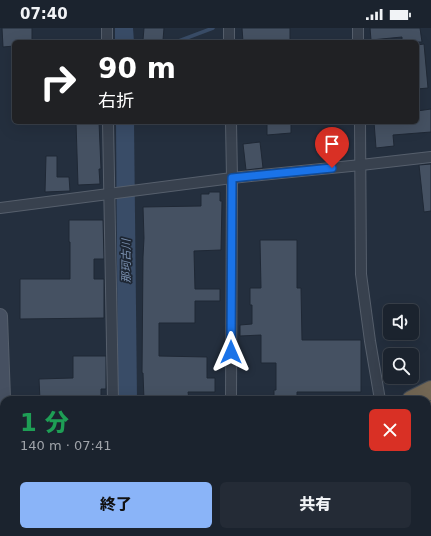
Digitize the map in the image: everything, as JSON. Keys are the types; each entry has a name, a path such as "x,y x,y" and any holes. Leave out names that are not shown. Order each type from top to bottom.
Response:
{"highway":[{"path":"408,396 431,384"},
{"path":"419,396 431,390"}],"main road":[{"path":"0,316 3,396"}],"street":[{"path":"107,28 107,40"},
{"path":"229,28 229,40"},
{"path":"358,28 358,40"},
{"path":"108,124 112,396"},
{"path":"231,124 231,396"},
{"path":"360,124 361,274 379,396"},
{"path":"0,208 232,178 431,157"}],"water":[{"path":"115,28 133,28 134,40 115,40"},
{"name":"那珂古川","path":"116,124 134,124 137,396 118,396"}],"building":[{"path":"2,28 32,28 32,40 12,40 12,46 3,47"},
{"path":"144,28 164,28 163,40 143,40"},
{"path":"242,28 290,28 290,40 243,40"},
{"path":"370,28 420,28 422,42 419,42 419,40 402,40 402,37 371,40"},
{"path":"424,44 428,88 419,89 419,45"},
{"path":"431,109 431,132 393,135 394,146 376,148 374,124 419,124 419,111"},
{"path":"76,124 99,124 101,169 99,169 100,184 78,185"},
{"path":"267,124 291,124 291,133 267,135"},
{"path":"260,142 263,168 246,170 243,144"},
{"path":"46,156 57,156 57,177 69,177 70,191 45,192"},
{"path":"431,164 431,211 424,212 419,165"},
{"path":"209,192 220,192 220,201 222,201 221,250 194,251 195,289 220,289 220,301 195,301 195,323 159,323 159,356 207,357 207,378 215,378 215,392 188,392 188,396 144,396 142,373 143,207 201,206 201,194 209,194"},
{"path":"69,220 103,220 104,259 94,259 94,279 104,279 104,318 20,319 20,279 70,279"},
{"path":"260,240 297,240 297,288 301,288 302,340 361,340 361,392 297,392 297,396 274,396 274,390 276,390 276,363 261,363 261,335 240,336 240,325 252,324 250,288 261,288"},
{"path":"73,356 106,356 106,389 101,389 101,396 40,396 39,379 73,378"}],"waterway":[{"path":"181,40 213,28"}],"route":[{"path":"231,352 232,178 332,168"}]}
